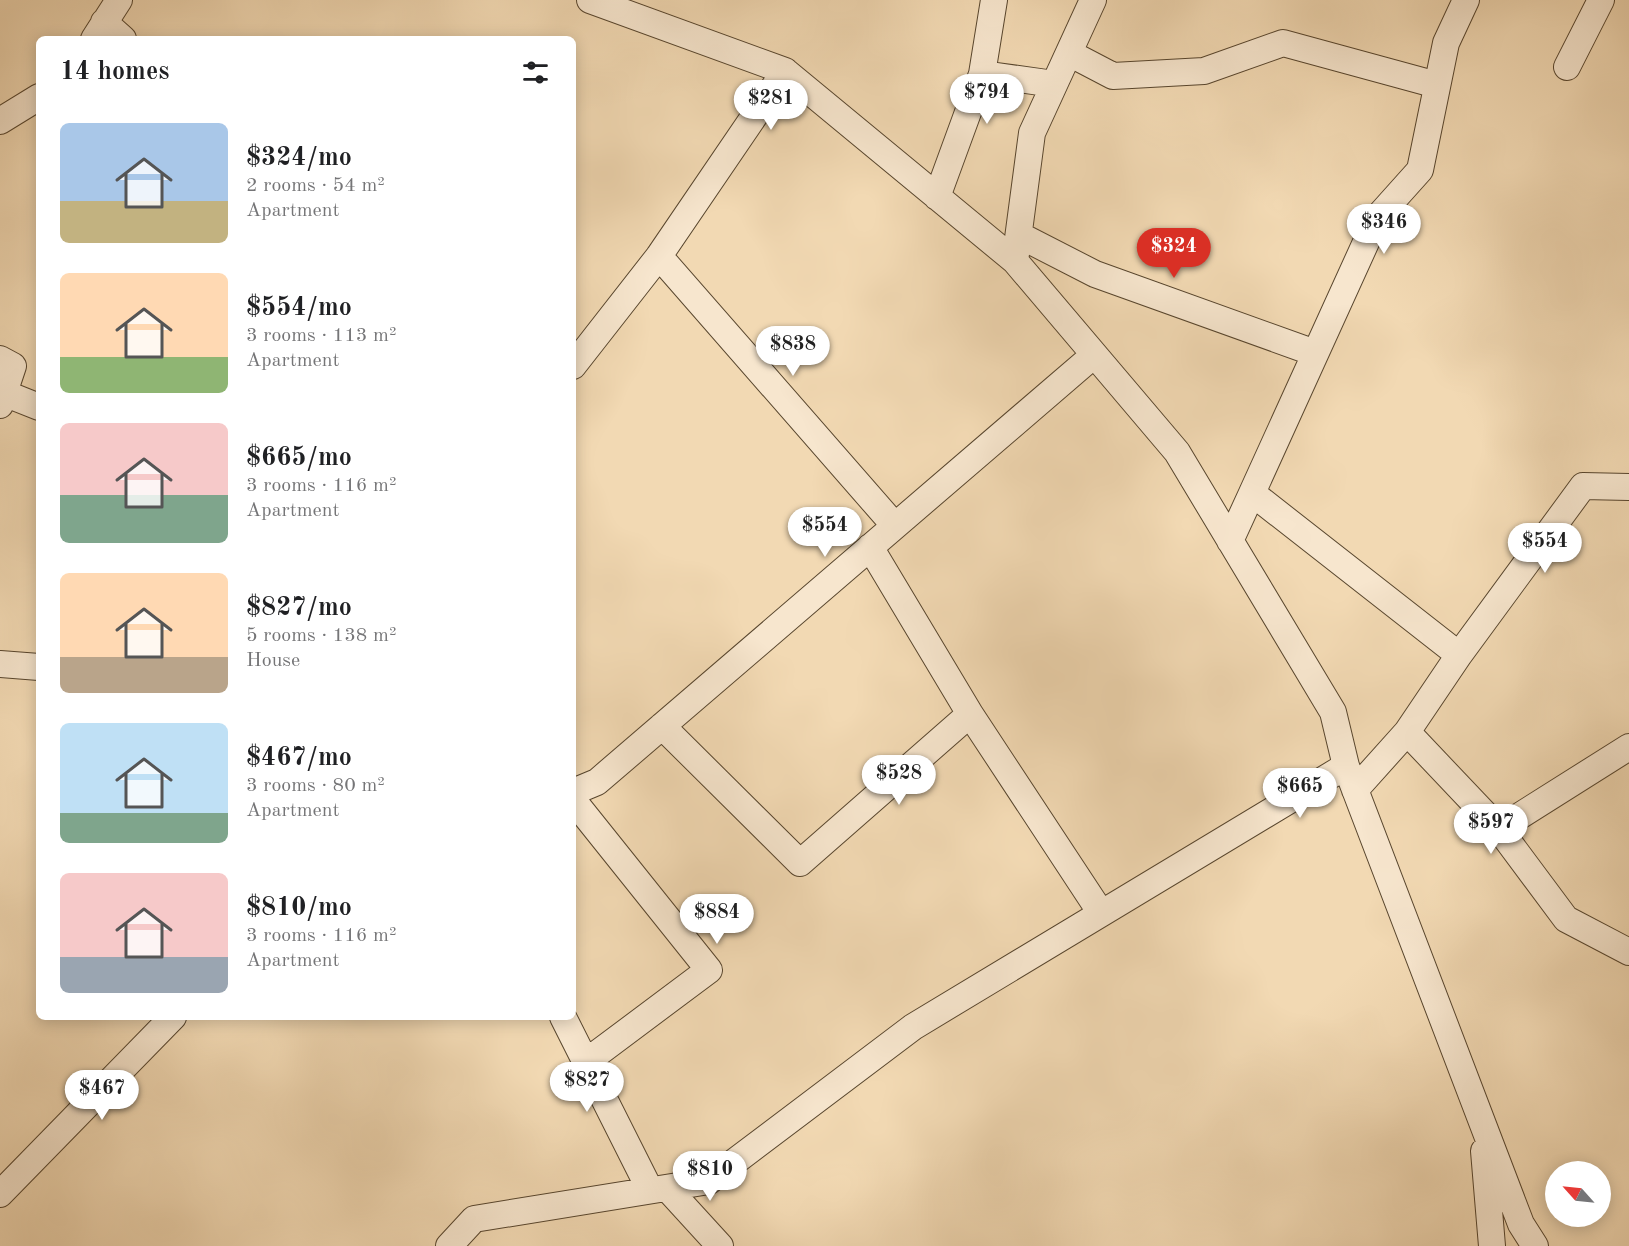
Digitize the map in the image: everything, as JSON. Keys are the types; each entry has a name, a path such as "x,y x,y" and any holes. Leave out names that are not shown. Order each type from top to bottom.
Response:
{"street":[{"path":"114,36 99,31 118,0"},
{"path":"590,0 785,71 1016,261 1177,453 1333,712 1346,766 1355,790 1521,1224 1535,1246"},
{"path":"938,197 982,74 994,0"},
{"path":"1016,261 1032,133 1093,0"},
{"path":"1230,541 1377,219 1420,170 1446,44 1466,0"},
{"path":"1567,67 1600,0"},
{"path":"1069,53 1113,76 1204,72 1283,43 1437,85"},
{"path":"576,361 659,256 785,71"},
{"path":"982,74 1054,84"},
{"path":"0,122 36,99"},
{"path":"1019,235 1095,274 1316,353"},
{"path":"659,256 894,526"},
{"path":"576,791 597,782 1094,355"},
{"path":"0,360 13,366 2,399 36,405"},
{"path":"1355,790 1407,732 1459,655 1582,486 1629,487"},
{"path":"1252,493 1459,655"},
{"path":"870,547 970,714 1101,913"},
{"path":"0,664 36,667"},
{"path":"662,726 800,863 970,714"},
{"path":"1407,732 1500,829 1566,919 1629,952"},
{"path":"1500,829 1629,747"},
{"path":"449,1246 474,1219 709,1181 913,1027 1346,766"},
{"path":"576,804 709,970 586,1062"},
{"path":"0,1194 170,1020"},
{"path":"565,1020 659,1189 720,1246"},
{"path":"1482,1120 1492,1246"}]}
